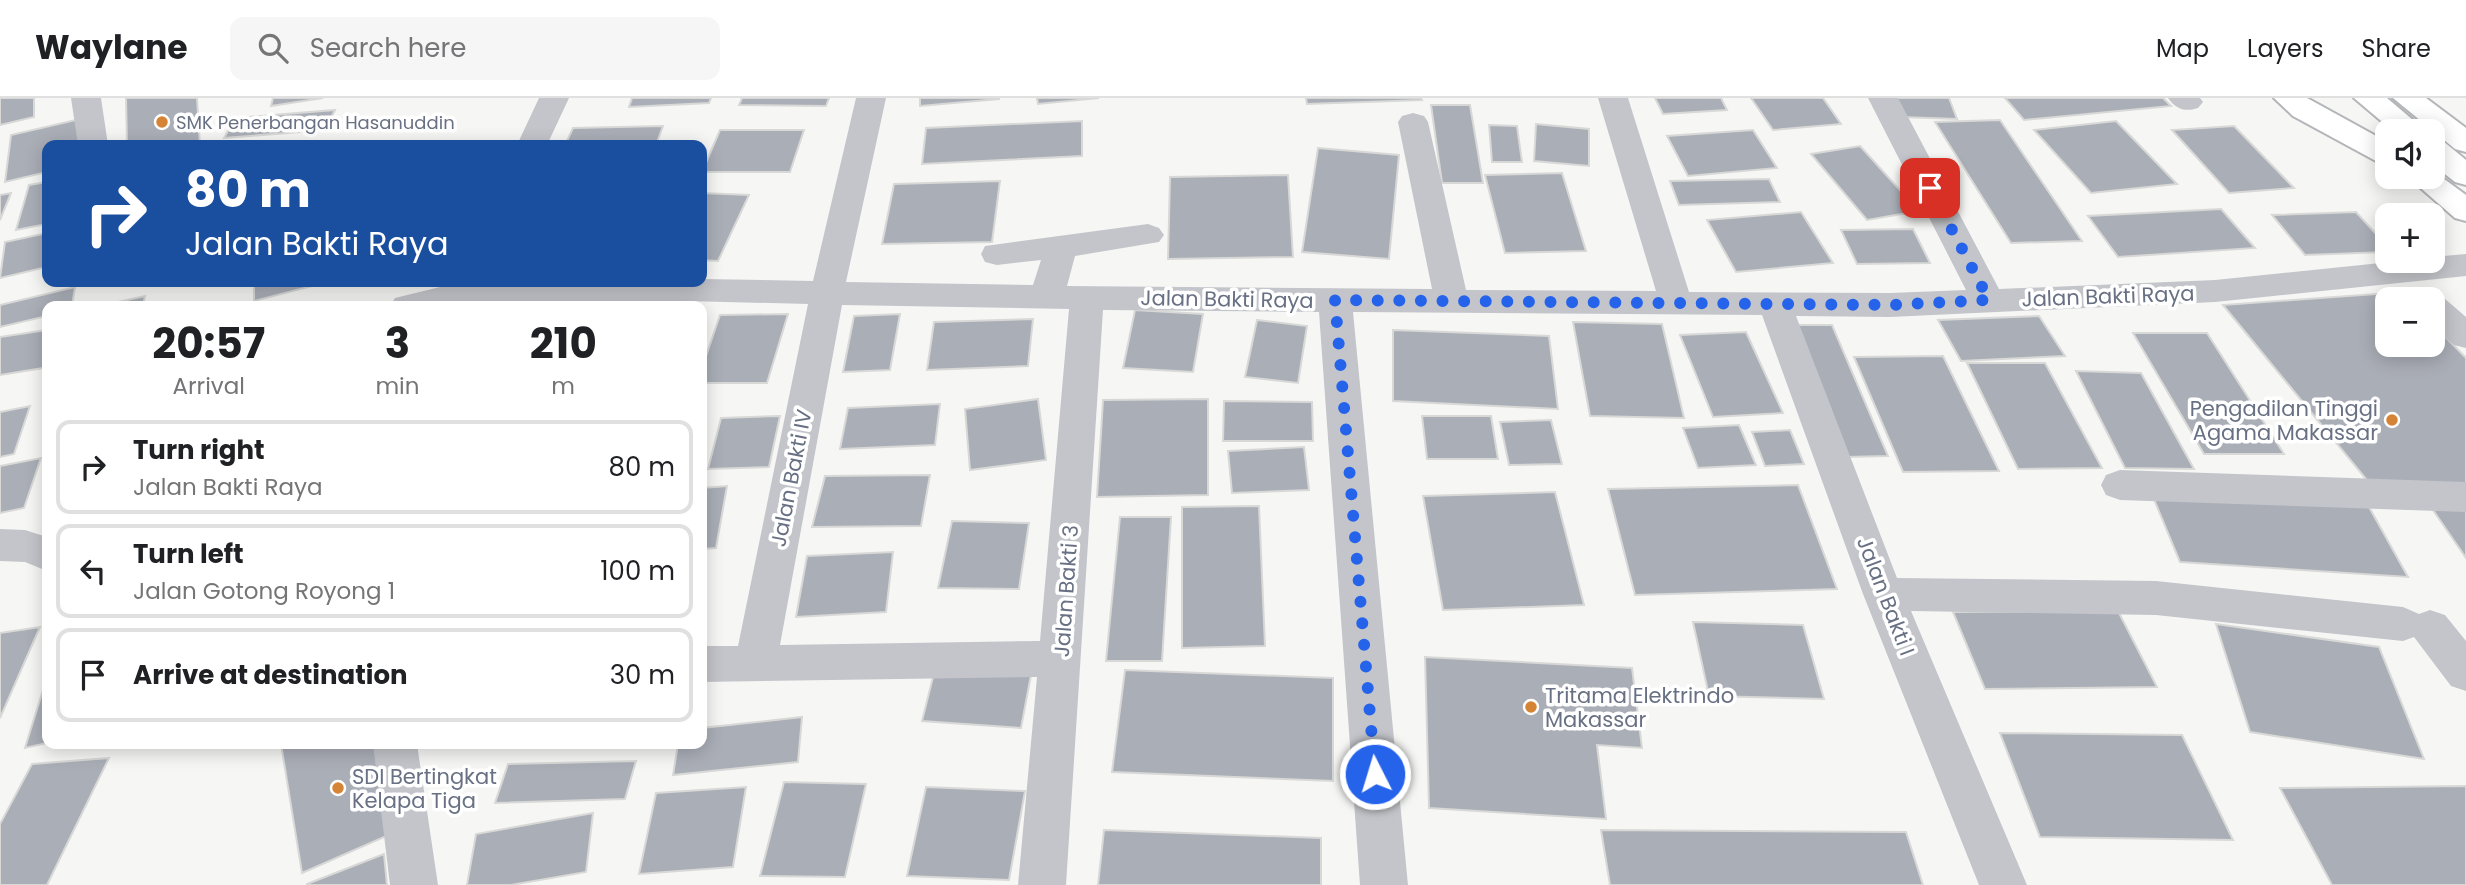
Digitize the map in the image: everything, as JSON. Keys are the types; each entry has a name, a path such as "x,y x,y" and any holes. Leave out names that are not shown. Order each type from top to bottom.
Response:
{"highway":[{"path":"2288,98 2303,110 2375,148"},
{"path":"2326,98 2375,137"},
{"path":"2369,98 2396,119"},
{"path":"2408,98 2466,143"},
{"path":"2431,98 2466,125"},
{"path":"2445,158 2466,175"},
{"path":"2439,189 2466,211"}],"street":[{"path":"86,98 92,140"},
{"path":"533,140 554,98"},
{"name":"Jalan Bakti IV","path":"755,665 827,292 872,98"},
{"path":"1613,98 1676,303"},
{"path":"1883,98 1989,300"},
{"path":"1413,122 1452,302"},
{"path":"998,254 1148,235"},
{"path":"1047,297 1062,247"},
{"name":"Jalan Bakti Raya","path":"435,301 458,297 686,290 1087,298 1890,305 2215,291 2466,265"},
{"name":"Jalan Bakti 3","path":"1042,885 1087,298"},
{"path":"2445,301 2466,298"},
{"path":"1335,300 1384,885"},
{"name":"Jalan Bakti I","path":"1775,305 1883,594 2003,885"},
{"path":"2445,316 2466,336"},
{"path":"2120,485 2466,497"},
{"path":"0,545 17,544 42,551"},
{"path":"1883,594 2156,598 2416,625 2466,673"},
{"path":"707,664 1061,659"},
{"path":"396,749 414,885"}],"building":[{"path":"0,98 34,98 34,117 0,125"},
{"name":"SMK Penerbangan Hasanuddin","path":"126,98 197,98 200,140 127,140"},
{"path":"273,98 323,98 271,106"},
{"path":"632,98 711,98 709,103 629,107"},
{"path":"742,98 829,98 826,106 739,105"},
{"path":"920,98 999,98 999,99 920,106"},
{"path":"1037,98 1099,98 1038,104"},
{"path":"1306,98 1421,98 1422,100 1307,104"},
{"path":"1655,98 1721,98 1727,110 1663,114"},
{"path":"1751,98 1823,98 1841,124 1773,130"},
{"path":"1894,98 1949,98 1957,119 1901,117"},
{"path":"2005,98 2163,98 2171,106 2024,120"},
{"path":"1431,105 1470,105 1483,183 1442,183"},
{"path":"335,110 325,130 224,138 235,118"},
{"path":"80,119 80,140 42,140 42,173 5,182 11,135"},
{"path":"2000,120 2082,241 2011,243 1935,122"},
{"path":"1082,121 1082,156 922,164 926,128"},
{"path":"2116,121 2177,184 2091,193 2034,130"},
{"path":"1536,124 1589,129 1589,166 1534,161"},
{"path":"1489,125 1517,126 1522,162 1492,162"},
{"path":"663,126 658,140 567,140 573,128"},
{"path":"2234,126 2294,188 2229,193 2172,130"},
{"path":"720,130 804,130 790,172 707,172 707,160"},
{"path":"1753,130 1777,168 1688,176 1667,136"},
{"path":"1860,146 1919,211 1867,220 1811,154"},
{"path":"1318,148 1399,155 1389,259 1302,252"},
{"path":"1562,173 1586,251 1505,253 1485,175"},
{"path":"1288,175 1293,257 1168,259 1170,177"},
{"path":"1769,179 1780,202 1679,205 1670,181"},
{"path":"1000,181 992,242 882,244 894,184"},
{"path":"42,183 42,225 16,230 29,185"},
{"path":"11,193 0,220 0,195"},
{"path":"707,193 749,195 718,261 707,260"},
{"path":"2221,209 2255,248 2118,257 2088,216"},
{"path":"1801,212 1833,263 1736,272 1707,220"},
{"path":"2356,212 2375,233 2375,252 2305,255 2272,215"},
{"path":"1913,229 1930,263 1857,264 1841,230"},
{"path":"42,234 42,268 0,278 5,242"},
{"path":"75,287 73,301 42,301 42,317 0,327 0,305"},
{"path":"254,287 308,287 254,301"},
{"name":"Pengadilan Tinggi Agama Makassar","path":"2375,294 2375,357 2445,357 2445,336 2466,358 2466,483 2375,490 2223,305"},
{"path":"145,296 144,301 122,301"},
{"path":"1135,310 1203,314 1193,372 1123,368"},
{"path":"788,314 767,383 707,383 707,353 720,315"},
{"path":"900,314 890,370 843,372 854,316"},
{"path":"2039,316 2065,356 1961,361 1938,320"},
{"path":"1033,319 1028,366 927,370 934,322"},
{"path":"1257,320 1307,326 1298,383 1245,377"},
{"path":"1573,322 1662,324 1684,418 1590,416"},
{"path":"1794,325 1832,325 1888,456 1846,457"},
{"path":"1393,330 1549,336 1558,409 1393,401"},
{"path":"42,331 42,368 0,375 0,337"},
{"path":"1746,332 1783,413 1713,417 1680,335"},
{"path":"2133,333 2207,333 2284,454 2204,454"},
{"path":"1943,356 1999,471 1903,472 1854,357"},
{"path":"1967,363 2045,363 2102,468 2018,469"},
{"path":"2076,371 2141,373 2194,469 2125,468"},
{"path":"1038,399 1046,460 970,470 965,409"},
{"path":"1208,399 1208,495 1097,497 1103,400"},
{"path":"1224,401 1312,402 1313,441 1223,441"},
{"path":"940,404 935,445 840,449 848,408"},
{"path":"30,406 14,454 0,457 0,412"},
{"path":"780,416 769,467 708,469 721,418"},
{"path":"1422,416 1491,416 1498,459 1427,459"},
{"path":"1551,420 1562,464 1509,465 1500,422"},
{"path":"1739,425 1756,465 1698,468 1683,428"},
{"path":"1790,430 1804,464 1765,466 1752,432"},
{"path":"1304,447 1309,490 1232,493 1228,451"},
{"path":"41,458 24,508 0,513 0,466"},
{"path":"930,475 921,526 812,527 825,476"},
{"path":"1798,485 1837,589 1635,595 1608,489"},
{"path":"727,486 716,548 707,549 707,488"},
{"path":"1555,492 1584,605 1443,610 1423,496"},
{"path":"2151,492 2369,507 2408,577 2180,562"},
{"path":"1259,506 1265,646 1182,648 1182,507"},
{"path":"2433,510 2466,510 2466,558"},
{"path":"1120,517 1171,517 1162,661 1106,661"},
{"path":"952,521 1029,523 1019,589 938,588"},
{"path":"893,552 886,612 796,617 807,556"},
{"path":"2118,611 2157,687 1985,689 1953,612"},
{"path":"1693,622 1803,625 1824,699 1709,696"},
{"path":"2216,624 2379,647 2424,759 2250,732"},
{"path":"40,627 0,718 0,633"},
{"name":"Tritama Elektrindo Makassar","path":"1425,657 1632,668 1642,748 1597,745 1606,819 1429,808"},
{"path":"935,669 1031,675 1021,728 922,721"},
{"path":"1125,670 1333,678 1333,781 1112,772"},
{"path":"42,693 42,744 25,748"},
{"path":"802,717 798,762 673,775 677,749 707,749 707,727"},
{"path":"2000,733 2182,735 2233,840 2040,837"},
{"name":"SDI Bertingkat Kelapa Tiga","path":"282,749 380,749 398,831 302,873"},
{"path":"109,758 47,885 0,885 0,824 32,764"},
{"path":"636,761 625,799 495,803 508,764"},
{"path":"784,782 866,784 845,877 760,876"},
{"path":"2466,786 2466,885 2332,885 2280,788"},
{"path":"746,787 733,867 639,874 656,793"},
{"path":"926,787 1025,791 1009,880 907,876"},
{"path":"593,813 586,872 511,885 467,885 476,834"},
{"path":"1104,830 1321,838 1321,885 1098,885"},
{"path":"1601,830 1906,832 1923,885 1610,885"},
{"path":"384,854 387,885 307,885 307,884"}],"place":[{"name":"SMK Penerbangan Hasanuddin","path":"162,122"},
{"name":"Pengadilan Tinggi Agama Makassar","path":"2392,420"},
{"name":"Tritama Elektrindo Makassar","path":"1531,707"},
{"name":"SDI Bertingkat Kelapa Tiga","path":"338,788"}],"route":[{"path":"1375,774 1335,300 1775,305 1890,305 1989,300 1930,188"}]}
